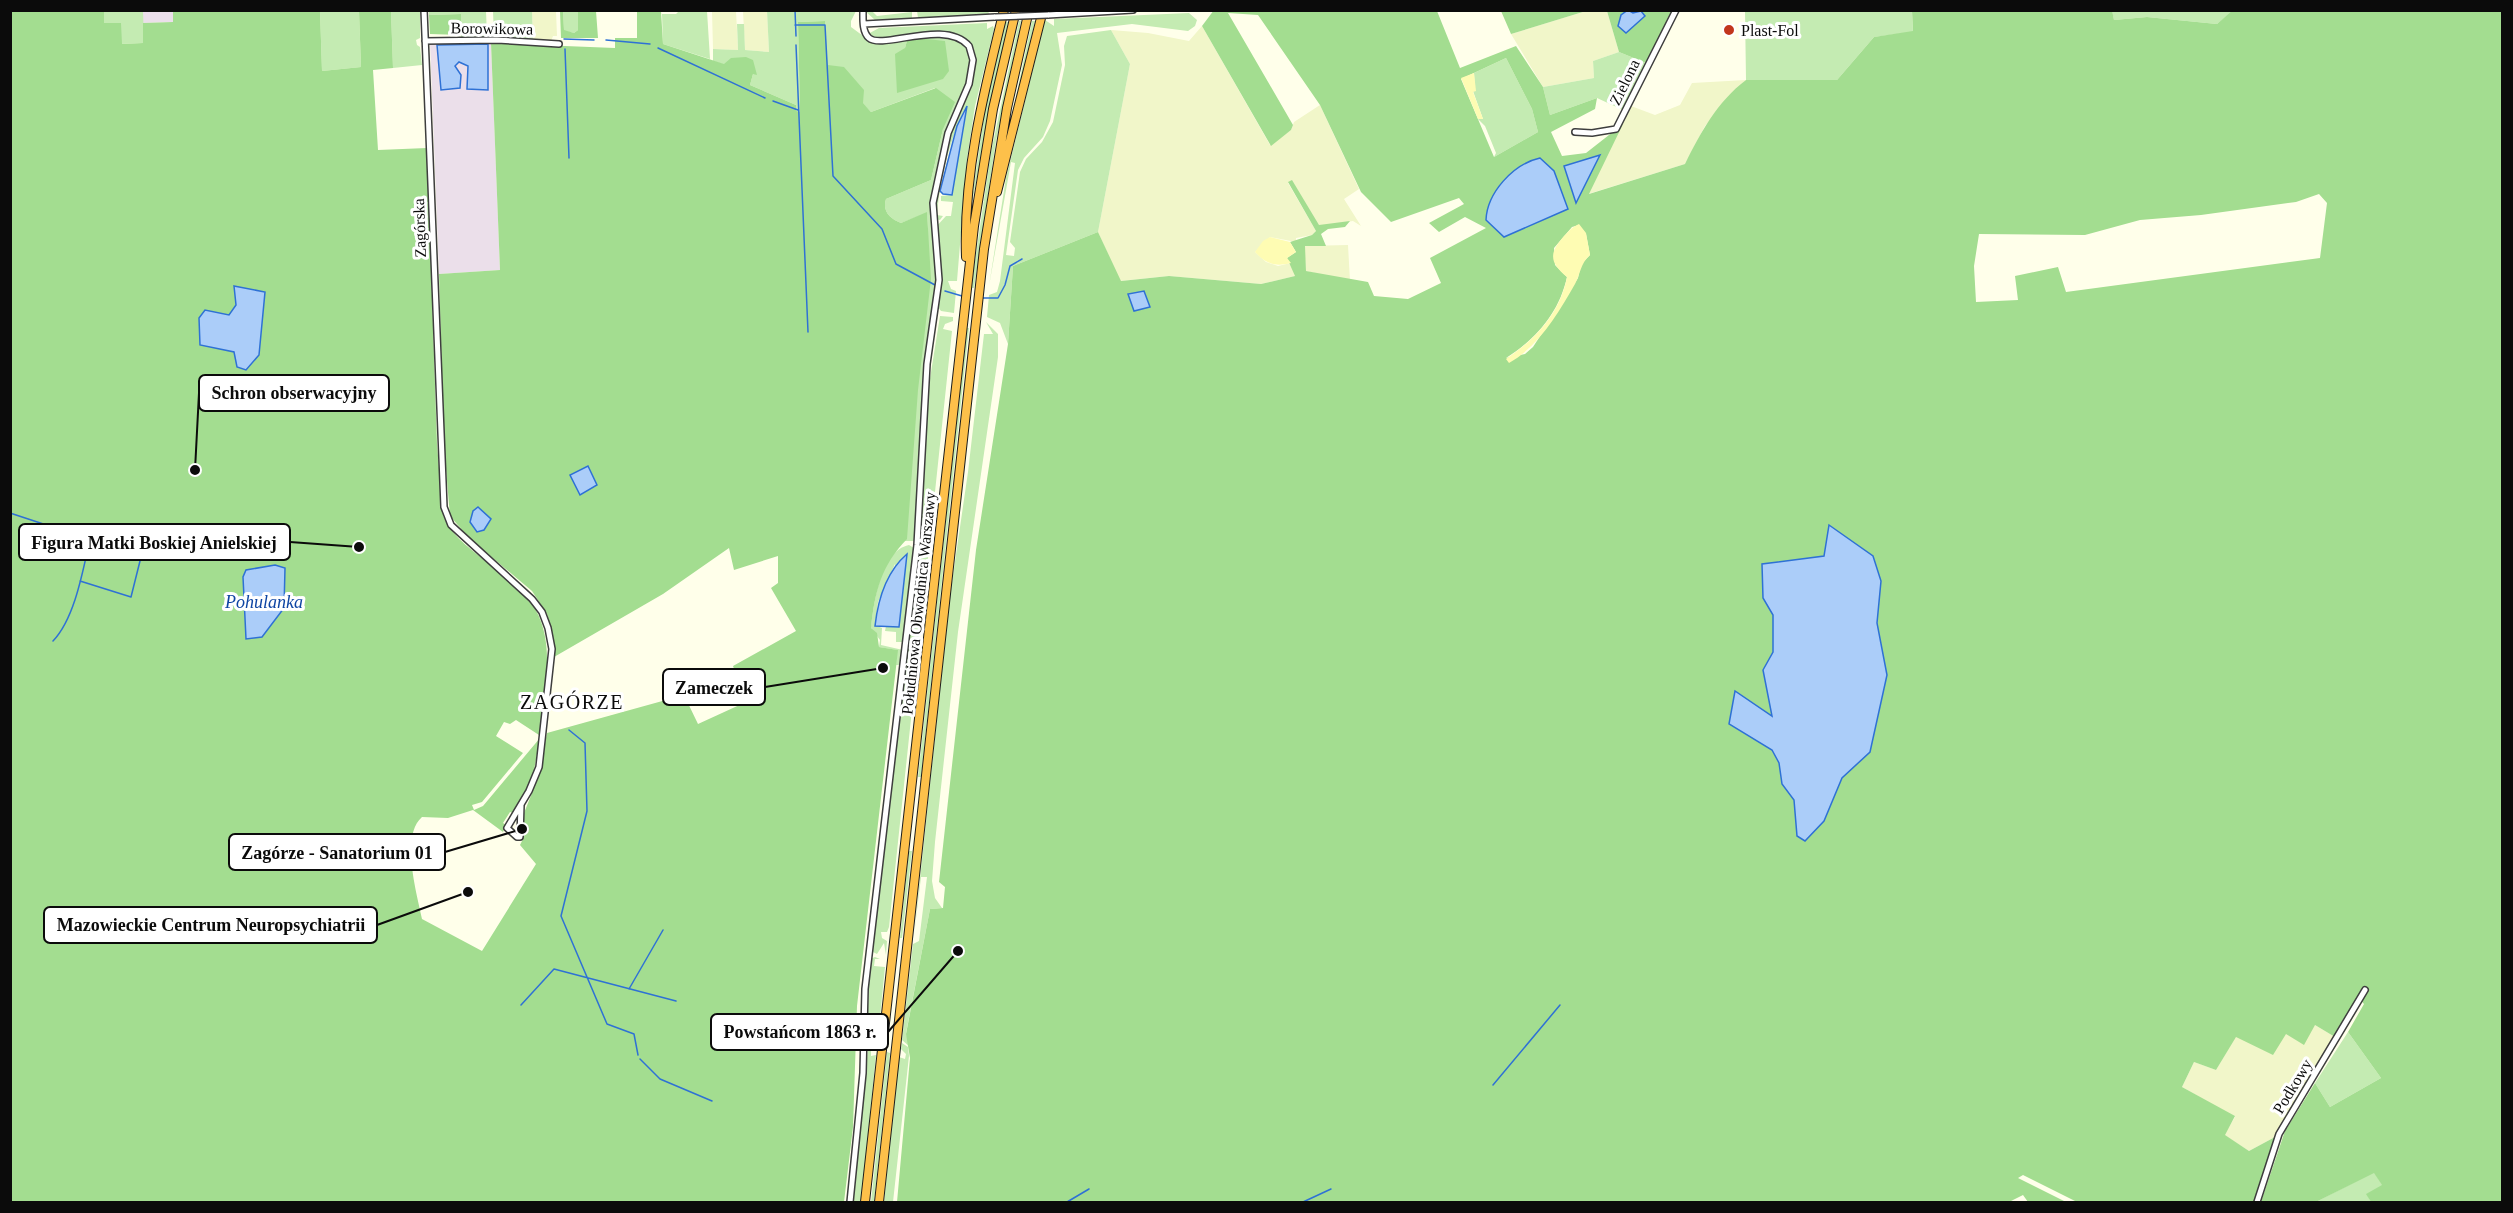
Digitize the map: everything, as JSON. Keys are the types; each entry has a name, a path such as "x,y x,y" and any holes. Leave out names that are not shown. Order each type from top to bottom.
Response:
{"highway":[{"path":"967,282 968,199 974,147 988,72 1004,10"},
{"name":"Południowa Obwodnica Warszawy","path":"865,1203 967,282 982,169 1016,10"},
{"name":"Południowa Obwodnica Warszawy","path":"879,1203 984,249 1006,116 1029,10"},
{"path":"984,249 1046,13"}],"street":[{"name":"Zagórska","path":"424,10 444,507 451,525 532,599 542,612 552,649 536,779 521,804 507,828 517,837 520,837 522,828 521,804"},
{"path":"850,1203 863,1073 866,989 917,545 927,364 939,280 933,203 948,133 967,92 973,60 969,46 959,38 913,35 875,41 866,34 863,10"},
{"path":"864,24 1133,10"},
{"name":"Zielona","path":"1575,132 1592,133 1616,129 1676,10"},
{"name":"Borowikowa","path":"425,41 497,40 559,44"},
{"name":"Podkowy","path":"2257,1203 2279,1134 2365,990"}],"shaded area":[{"path":"143,11 173,11 173,22 143,23"},
{"path":"430,42 491,43 500,270 439,274"}],"green space":[{"path":"988,10 989,14 918,18 917,11"},
{"path":"1214,10 1437,11 1460,68 1516,46 1543,87 1550,115 1597,98 1595,109 1551,132 1562,156 1586,153 1623,124 1589,194 1685,164 1718,108 1746,80 1837,80 1874,37 1913,31 1912,11 2112,10 2114,20 2147,17 2217,24 2233,10 2502,11 2502,1202 2371,1202 2366,1194 2382,1185 2374,1173 2316,1202 2261,1202 2285,1131 2315,1083 2330,1107 2381,1078 2348,1032 2364,1004 2358,997 2335,1037 2315,1025 2304,1045 2286,1034 2273,1055 2236,1037 2216,1070 2194,1062 2182,1087 2235,1116 2225,1135 2249,1151 2275,1137 2254,1202 2077,1202 2023,1175 2018,1178 2066,1202 2028,1202 2023,1195 2009,1202 897,1202 910,1058 906,1034 930,909 943,908 945,887 939,882 976,550 1008,344 1013,266 1098,232 1121,281 1169,276 1261,284 1295,276 1287,258 1296,252 1290,242 1312,235 1316,231 1288,182 1292,180 1319,225 1350,221 1345,227 1328,229 1321,234 1326,246 1305,246 1306,271 1368,282 1374,296 1408,299 1441,283 1430,258 1486,228 1465,217 1439,232 1429,223 1464,204 1459,198 1391,222 1361,192 1320,105 1258,15 1228,13 1293,125 1291,130 1271,146 1202,26","holes":["1506,58 1532,109 1538,132 1494,157 1461,79","2319,194 2327,203 2320,258 2066,292 2058,267 2015,276 2018,300 1976,302 1974,266 1979,234 2085,235 2140,220 2201,215 2296,202","1579,225 1586,234 1590,255 1581,264 1578,278 1533,347 1525,354 1506,358 1536,334 1558,302 1567,277 1555,265 1554,248 1572,227"]},
{"path":"10,11 104,11 104,23 121,23 122,44 143,43 143,23 173,22 173,11 320,11 322,71 361,67 359,11 391,11 393,68 373,70 378,150 427,148 437,444 443,515 450,528 460,539 522,592 534,607 542,623 546,640 547,677 540,733 539,735 516,720 510,724 504,722 496,736 523,753 482,802 472,805 474,810 483,806 540,738 532,781 513,813 510,812 503,823 506,825 503,832 473,810 448,818 422,817 415,826 412,837 412,866 422,919 482,951 536,864 520,845 523,839 524,813 538,778 547,733 684,695 698,724 746,702 733,666 796,631 771,588 778,583 778,556 734,570 729,548 663,594 554,657 553,635 547,614 532,591 470,539 450,516 444,445 439,274 500,270 491,43 615,48 615,38 637,38 637,11 661,11 663,44 724,64 731,58 746,57 753,60 757,75 753,74 750,85 796,105 796,111 800,112 798,22 825,21 828,65 844,67 864,90 863,103 871,112 936,88 955,102 943,129 931,180 886,199 885,203 888,214 901,223 927,212 931,279 918,390 907,539 885,569 877,591 871,628 877,633 879,647 898,650 857,1006 853,1127 844,1202 11,1202"},
{"path":"104,11 143,11 144,43 121,44 104,24"},
{"path":"320,11 359,11 361,67 322,71"},
{"path":"391,11 420,11 420,38 416,40 420,47 422,65 393,68"},
{"path":"429,11 486,11 487,36 461,37 461,14 429,15"},
{"path":"493,11 532,11 533,41 494,38"},
{"path":"532,11 556,11 557,36 553,36 551,41 533,41"},
{"path":"560,11 563,11 564,30 574,33 578,30 578,11 596,11 598,38 561,38"},
{"path":"563,11 578,11 578,30 574,33 564,31"},
{"path":"679,11 707,11 710,59 663,44 662,14 676,14"},
{"path":"712,11 736,11 738,50 713,49"},
{"path":"743,11 767,11 769,52 745,50"},
{"path":"767,11 856,11 851,27 872,41 883,42 908,37 905,48 923,37 944,37 957,39 967,47 970,57 966,87 944,139 930,206 938,271 927,351 914,541 905,541 928,235 927,213 901,223 888,214 885,203 886,199 931,180 943,129 935,88 871,112 828,66 825,21 798,22 800,112 796,112 796,105 750,85 753,74 713,61 713,49 738,50 737,24 744,24 745,50 769,52"},
{"path":"865,11 872,11 877,16 912,12 912,18 875,20"},
{"path":"1501,11 1586,11 1511,34"},
{"path":"1586,11 1607,11 1619,52 1593,61 1594,78 1543,87 1511,34"},
{"path":"1607,11 1673,11 1646,63 1619,52"},
{"path":"1745,11 1912,11 1913,32 1874,37 1837,80 1746,80"},
{"path":"2112,11 2233,11 2217,24 2147,17 2114,20"},
{"path":"1189,13 1197,20 1195,26 1188,31 1132,24 1057,33 1062,65 1050,121 1043,137 1024,158 1018,170 1006,255 1014,256 1015,248 1010,242 1020,172 1026,159 1042,142 1053,122 1065,65 1064,46 1067,36 1111,30 1130,64 1098,232 1013,266 1008,344 1000,323 987,317 989,295 997,292 1000,281 1015,163 1011,162 989,286 1006,178 1045,20 1054,26 1054,19"},
{"path":"461,14 461,35 430,34 429,15"},
{"path":"1019,21 1021,21 996,141 974,288 971,288 991,152"},
{"path":"1032,21 1035,21 1008,135"},
{"path":"1005,22 1008,22 970,212 985,110"},
{"path":"987,23 987,29 993,26 994,29 975,106 967,159 957,281 948,281 951,289 956,291 954,313 941,311 938,307 942,271 935,228 946,216 951,216 953,202 941,201 941,196 951,195 966,109 946,160 937,215 943,216 940,220 935,219 945,151 973,77 974,49 966,39 952,34 926,33 875,37 868,34 879,28"},
{"path":"1202,26 1270,145 1291,130 1294,122 1320,105 1359,189 1344,199 1361,226 1353,221 1319,226 1292,181 1288,183 1316,231 1312,235 1296,238 1296,242 1270,237 1255,252 1266,262 1278,266 1291,263 1295,276 1261,284 1169,276 1120,281 1098,232 1130,64 1111,30 1148,33 1189,41"},
{"path":"908,37 945,41 949,71 943,79 897,93 895,54 905,48"},
{"path":"1619,52 1646,63 1623,110 1597,98 1550,115 1543,87 1594,78 1593,61"},
{"path":"1506,58 1532,109 1538,132 1494,157 1496,153 1485,126 1478,119 1483,119 1473,91 1475,91 1474,73"},
{"path":"1746,80 1705,126 1685,164 1588,194 1631,106 1655,115 1680,105 1692,83"},
{"path":"1348,245 1350,281 1306,271 1304,246"},
{"path":"940,316 953,317 953,321 945,324 943,329 952,331 889,927 887,932 881,932 882,938 887,941 886,955 884,943 877,954 871,951 913,606 928,391"},
{"path":"986,322 998,334 998,357 958,632 935,842 932,881 935,898 942,908 930,909 906,1033 910,1047 902,1040 913,944 919,941 927,877 921,877 914,935 950,596 968,472 984,334 993,334"},
{"path":"967,328 969,328 921,777 918,777"},
{"path":"909,545 914,548 903,642 896,642 896,632 885,631 886,626 899,626 895,564 878,602 875,625 882,628 881,645 903,650 900,665 896,665 897,650 879,647 880,640 871,628 874,605 885,567 899,549"},
{"path":"909,851 912,851 902,938 900,938"},
{"path":"875,957 880,959 875,959 874,966 885,967 878,1037 870,1036 867,1032 870,959"},
{"path":"2315,1025 2335,1037 2275,1137 2249,1151 2224,1135 2235,1117 2182,1087 2194,1062 2216,1070 2236,1036 2286,1034"},
{"path":"2348,1032 2381,1078 2330,1107 2315,1083"},
{"path":"869,1040 878,1040 877,1047 871,1049 871,1056 876,1055 861,1202 851,1202"},
{"path":"902,1043 908,1047 909,1056 893,1202 884,1202 899,1057 905,1059 906,1054 901,1049"},
{"path":"887,1052 890,1053 874,1202 871,1202"},
{"path":"2374,1172 2383,1186 2367,1194 2371,1202 2316,1202"}],"sand":[{"path":"1474,73 1476,91 1473,92 1483,119 1478,119 1461,78"},
{"path":"1579,224 1586,233 1590,255 1582,265 1577,280 1555,318 1530,348 1509,363 1506,359 1537,334 1559,302 1567,277 1554,262 1554,252 1564,236"},
{"path":"1270,237 1290,242 1296,252 1287,258 1291,263 1271,264 1255,252 1263,241"}],"water":[{"path":"1628,10 1633,13 1641,11 1645,16 1626,33 1618,26 1621,15"},
{"path":"488,44 488,90 467,89 468,66 459,62 455,66 461,75 460,88 441,90 437,45"},
{"path":"967,106 952,195 943,194 940,191 957,126"},
{"path":"1600,155 1576,203 1564,166"},
{"path":"1540,158 1554,171 1568,209 1504,237 1486,220 1491,200 1496,190 1511,173 1520,166"},
{"path":"234,286 265,292 259,355 246,370 237,367 234,352 200,345 199,318 205,310 229,315 236,305"},
{"path":"1144,291 1150,307 1134,311 1128,294"},
{"path":"588,466 597,485 580,495 570,475"},
{"path":"478,507 491,519 484,530 477,532 470,522 473,511"},
{"path":"1829,525 1873,556 1881,581 1877,623 1887,675 1870,752 1842,778 1824,821 1805,841 1797,836 1794,800 1782,784 1779,763 1772,750 1729,724 1735,691 1772,716 1763,670 1773,652 1773,615 1763,598 1762,564 1824,556"},
{"path":"907,554 899,627 875,626 878,606 888,578"},
{"name":"Pohulanka","path":"275,565 285,568 284,608 262,637 246,639 243,577 246,570"}],"waterway":[{"path":"795,10 796,36"},
{"path":"795,25 825,25 833,176 882,229 896,264 935,285"},
{"path":"564,39 594,40"},
{"path":"606,40 650,44"},
{"path":"796,45 808,332"},
{"path":"658,48 765,98"},
{"path":"565,49 569,158"},
{"path":"773,101 798,110"},
{"path":"982,298 998,298 1005,285 1010,266 1022,259"},
{"path":"945,291 962,296"},
{"path":"10,513 98,542 143,549 131,597 80,581"},
{"path":"53,641 61,631 73,607 90,539"},
{"path":"569,730 585,743 587,811 561,916 607,1024 634,1034 638,1055"},
{"path":"629,989 663,930"},
{"path":"521,1005 554,969 676,1001"},
{"path":"1493,1085 1560,1005"},
{"path":"640,1059 660,1079 712,1101"},
{"path":"1067,1202 1089,1189"},
{"path":"1303,1202 1331,1189"}],"place":[{"name":"Plast-Fol","path":"1729,30"},
{"name":"Schron obserwacyjny","path":"195,470"},
{"name":"Figura Matki Boskiej Anielskiej","path":"359,547"},
{"name":"Zameczek","path":"883,668"},
{"name":"Zagórze - Sanatorium 01","path":"522,829"},
{"name":"Mazowieckie Centrum Neuropsychiatrii","path":"468,892"},
{"name":"Powstańcom 1863 r.","path":"958,951"}],"district":[{"name":"ZAGÓRZE","path":"572,702"}]}
